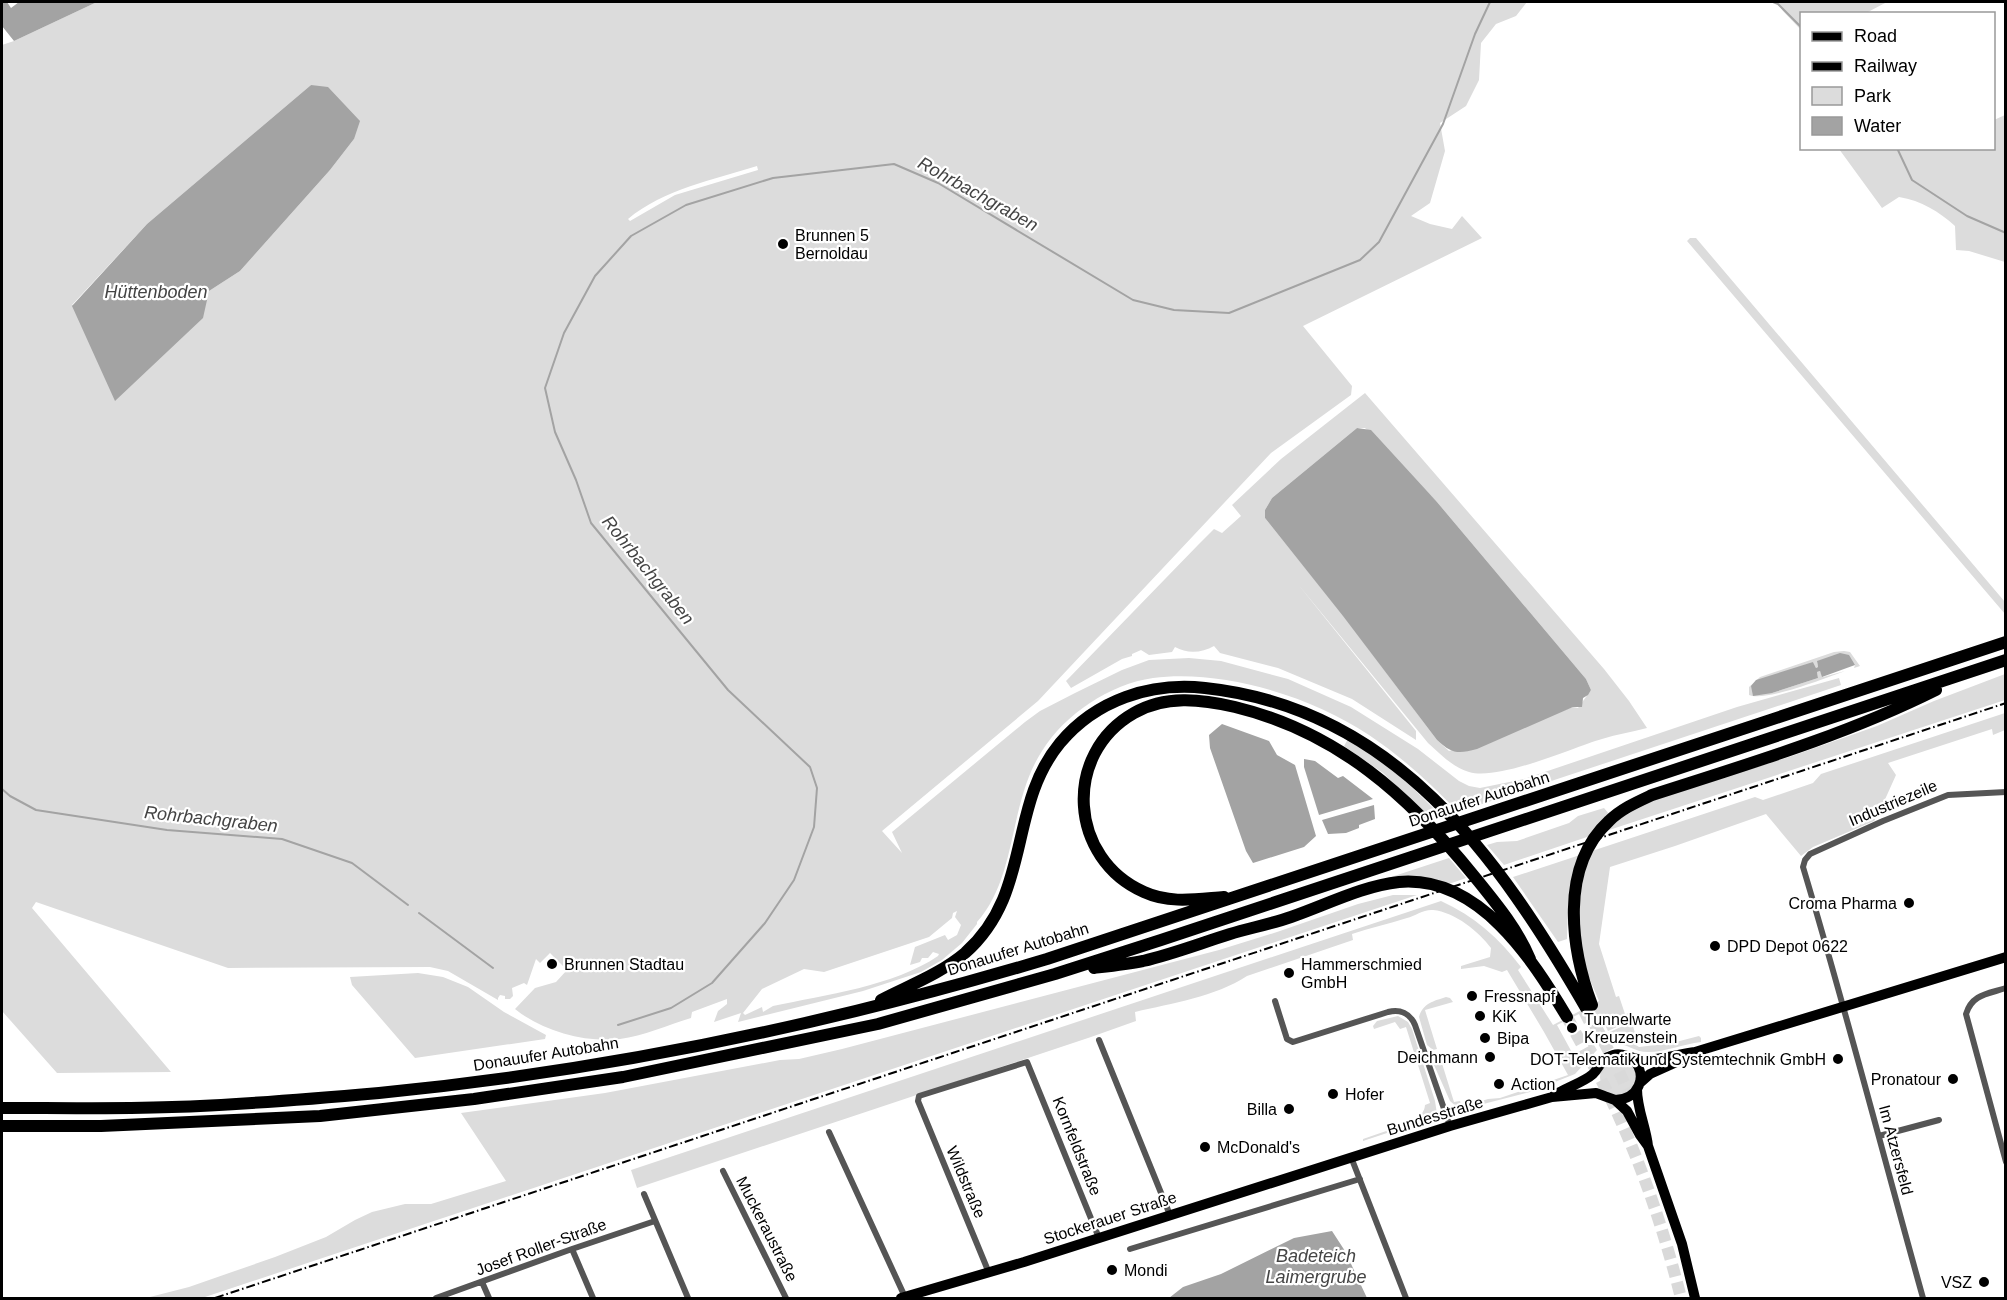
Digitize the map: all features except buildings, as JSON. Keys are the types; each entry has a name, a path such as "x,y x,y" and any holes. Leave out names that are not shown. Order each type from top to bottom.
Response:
{"highway":[{"name":"Donauufer Autobahn","path":"2,1108 172,1107 292,1100 438,1086 633,1058 819,1020 1006,971 1243,895 2006,642"},
{"name":"Donauufer Autobahn","path":"2,1126 101,1126 320,1116 474,1099 623,1077 845,1032 1055,974 2006,660"},
{"path":"864,1009 942,970 976,942 992,921 1008,891 1032,794 1042,770 1052,754 1078,724 1100,708 1129,695 1156,688 1198,687 1257,697 1305,712 1348,733 1393,762 1435,799 1488,859 1528,914 1589,1006 1577,958 1574,906 1578,879 1585,856 1594,838 1607,822 1626,807 1646,798 1856,726 1891,712 1977,669"},
{"path":"1243,895 1187,900 1154,896 1135,888 1120,878 1092,842 1084,813 1086,776 1103,740 1117,725 1133,714 1160,702 1177,700 1227,705 1286,723 1341,750 1393,789 1446,843 1481,884 1516,932 1530,959 1567,1017"},
{"path":"1055,974 1142,961 1289,918 1368,889 1401,882 1435,886 1452,892 1482,911 1504,929 1530,959"}],"main road":[{"path":"1552,1097 1564,1088 1588,1077 1597,1070 1603,1060 1614,1054 1633,1059 1654,1059 1695,1052 2006,957"},
{"path":"1615,1100 1628,1098 1650,1074 1695,1052"},
{"path":"1633,1059 1640,1070 1638,1104 1648,1146 1682,1244 1695,1299"},
{"path":"1597,1070 1596,1083 1603,1094"},
{"path":"1552,1097 1589,1093 1603,1094 1615,1100 1627,1111 1648,1146"},
{"name":"Bundesstraße","path":"1328,1165 1449,1126 1552,1097"},
{"name":"Stockerauer Straße","path":"903,1298 989,1273 1328,1165"}],"street":[{"name":"Industriezeile","path":"1803,867 1810,854 1948,795 2006,792"},
{"name":"Im Atzersfeld","path":"1803,867 1845,1007 1923,1299"},
{"path":"2006,988 1977,997 1969,1004 1966,1014 2006,1162"},
{"path":"1275,1001 1287,1039 1293,1042 1388,1012 1399,1011 1411,1017 1449,1126"},
{"path":"1099,1040 1170,1215"},
{"name":"Wildstraße","path":"989,1273 918,1101 919,1096 1027,1062 1030,1065"},
{"name":"Kornfeldstraße","path":"1030,1065 1098,1238"},
{"path":"1879,1136 1939,1120"},
{"path":"829,1132 903,1298"},
{"path":"1351,1157 1406,1299"},
{"name":"Muckeraustraße","path":"723,1171 786,1299"},
{"path":"1130,1249 1359,1179"},
{"path":"644,1194 688,1299"},
{"name":"Josef Roller-Straße","path":"436,1299 655,1221"},
{"path":"572,1249 593,1299"},
{"path":"483,1282 489,1299"}],"green space":[{"path":"97,2 1527,2 1516,16 1496,24 1481,43 1479,80 1466,106 1440,123 1445,151 1430,203 1411,216 1430,224 1452,229 1462,216 1482,238 1303,326 1352,386 1351,395 1271,453 1038,701 882,831 902,853 892,832 1025,722 1040,711 1075,693 1122,670 1149,660 1189,658 1221,661 1288,679 1351,707 1418,749 1459,781 1480,788 1524,779 1737,707 1839,678 1841,685 1458,812 1393,752 1346,721 1320,708 1265,688 1236,682 1180,676 1137,681 1105,694 1076,713 1052,737 1042,751 1023,793 1007,861 990,904 962,943 942,960 921,972 863,991 738,1022 741,1013 714,1022 718,1011 727,1004 727,999 692,1012 691,1018 629,1038 607,1040 564,1034 538,1024 515,1009 535,988 556,982 567,970 550,953 540,963 536,959 527,985 524,983 512,988 513,996 510,999 505,999 505,996 500,995 498,1000 448,971 430,967 228,968 36,902 32,908 171,1072 57,1073 2,1011 2,45","holes":["311,85 354,139 330,170 240,271 209,291 72,305 147,224","757,166 758,170 675,195 630,221 628,219 657,200 673,193","957,911 955,917 961,925 957,935 948,940 945,935 915,947 910,965 920,962 922,958 928,958 933,952 939,954 920,966 901,975 858,988 773,1006 763,1012 762,1007 745,1015 743,1013 762,989 804,969 824,972 929,937 952,918 953,913"]},
{"path":"1777,2 1887,2 1868,12 1800,12 1800,29"},
{"path":"2005,115 2005,262 1969,251 1956,250 1955,226 1936,211 1922,204 1899,197 1882,208 1840,150 1995,150 1995,120"},
{"path":"1690,238 1696,238 2005,602 2005,614 1687,241"},
{"path":"1365,393 1604,669 1647,728 1608,737 1516,768 1482,774 1463,770 1447,760 1428,743 1297,583 1416,731 1416,740 1352,699 1278,668 1220,653 1214,646 1194,652 1175,647 1172,652 1149,655 1141,650 1071,688 1066,681 1198,545 1214,529 1222,533 1241,516 1232,505 1281,459","holes":["1357,428 1365,428 1437,502 1586,679 1591,690 1578,708 1573,707 1449,751 1437,740 1343,615 1265,518 1265,510 1272,498"]},
{"path":"1834,652 1850,652 1860,666 1854,668 1855,665 1817,662 1818,667 1816,668 1813,662 1772,693 1818,678 1817,672 1820,671 1823,677 1845,671 1781,692 1768,695 1749,695 1749,687 1760,677"},
{"path":"2005,674 2005,700 1603,832 1639,804 1792,756 1877,726"},
{"path":"2005,713 2005,730 1993,735 1992,729 1888,763 1896,775 1874,821 1813,847 1801,856 1766,814 1610,867 1599,944 1616,997 1619,996 1625,1014 1621,1025 1608,1031 1604,1023 1598,1025 1595,1018 1584,1024 1579,1014 1557,1025 1575,1058 1590,1051 1588,1045 1594,1045 1597,1050 1575,1074 1530,1092 1460,1110 1450,1101 1434,1065 1440,1057 1454,1102 1460,1101 1462,1107 1500,1098 1568,1075 1507,970 1502,972 1484,966 1461,969 1461,966 1490,957 1491,948 1486,942 1458,919 1430,910 1352,934 1353,940 1247,976 1207,994 1135,1012 1136,1021 1091,1037 637,1188 631,1170 1441,901 1475,921 1504,947 1521,967 1518,970 1553,1025 1599,1001 1584,961 1579,924 1582,886 1592,851 1755,797 1763,800 1813,783 1821,774"},
{"path":"1348,739 1398,775 1442,817 1432,820 1383,773 1344,746"},
{"path":"1604,808 1609,814 1590,836 1504,865 1487,845 1517,841"},
{"path":"1580,855 1570,897 1567,939 1558,942 1513,877"},
{"path":"1449,858 1466,878 1446,885 1385,879"},
{"path":"1393,895 1417,895 202,1298 146,1298 189,1287 275,1257 326,1237 372,1212 405,1204 431,1204 506,1181 461,1113 605,1093 780,1060 799,1059 842,1049 1219,950 1358,904"},
{"path":"418,973 443,977 468,987 504,1012 546,1035 545,1039 415,1058 352,985 350,977"},
{"path":"1446,997 1453,1002 1425,1010 1437,1049 1433,1050 1427,1045 1419,1017 1426,1006"},
{"path":"1629,1012 1637,1040 1636,1045 1639,1047 1672,1043 1699,1036 1701,1042 1648,1052 1613,1043 1606,1044 1601,1036 1623,1026 1624,1016"},
{"path":"1398,1016 1408,1022 1412,1029 1437,1114 1435,1117 1363,1141 1363,1139 1392,1129 1391,1123 1402,1124 1412,1121 1421,1115 1425,1105 1430,1103 1406,1027 1400,1029 1395,1022 1374,1029 1373,1026 1377,1021"},
{"path":"1618,1059 1631,1064 1636,1077 1631,1090 1618,1095 1605,1090 1600,1077 1605,1064"}],"water":[{"path":"2,2 7,2 11,8 19,2 97,2 14,41 2,26"},
{"name":"Hüttenboden","path":"311,85 328,87 360,121 354,139 330,170 240,271 209,291 203,318 115,401 72,306 147,224"},
{"path":"1357,428 1371,430 1437,502 1586,679 1591,690 1583,698 1582,707 1573,707 1470,751 1456,752 1437,740 1265,518 1265,510 1272,498"},
{"path":"1840,653 1849,655 1855,665 1822,677 1820,671 1817,672 1818,678 1772,693 1753,696 1751,686 1756,680 1813,662 1816,668 1818,667 1817,661"},
{"path":"1222,724 1269,741 1277,755 1295,765 1316,836 1304,847 1253,863 1246,851 1210,748 1209,735"},
{"path":"1304,759 1315,761 1338,778 1343,776 1373,799 1319,815 1304,767"},
{"path":"1374,805 1375,819 1346,833 1328,834 1322,820"},
{"name":"Badeteich Laimergrube","path":"1332,1231 1345,1251 1367,1298 1169,1298 1183,1287 1221,1274 1294,1238"}],"waterway":[{"name":"Rohrbachgraben","path":"618,1025 671,1008 712,983 765,923 794,880 814,827 817,788 810,767 728,690 591,523 576,480 555,432 545,388 564,333 595,276 631,236 686,205 773,178 894,164 938,183 1133,300 1174,310 1229,313 1360,260 1379,242 1443,124 1475,34 1490,2"},
{"name":"Rohrbachgraben","path":"1773,2 1778,4 1800,26"},
{"name":"Rohrbachgraben","path":"1898,150 1912,180 1967,216 2006,233"},
{"name":"Rohrbachgraben","path":"2,789 36,810 167,830 282,839 352,863 408,905"},
{"name":"Rohrbachgraben","path":"419,913 493,968"}],"tunnel":[{"path":"1586,1008 1634,1104"},
{"path":"1567,1017 1608,1093 1638,1163 1655,1208 1681,1298"}],"railway":[{"path":"215,1298 2006,703"}],"place":[{"name":"Brunnen 5 Bernoldau","path":"783,244"},
{"name":"Croma Pharma","path":"1909,903"},
{"name":"DPD Depot 0622","path":"1715,946"},
{"name":"Brunnen Stadtau","path":"552,964"},
{"name":"Hammerschmied GmbH","path":"1289,973"},
{"name":"Fressnapf","path":"1472,996"},
{"name":"KiK","path":"1480,1016"},
{"name":"Tunnelwarte Kreuzenstein","path":"1572,1028"},
{"name":"Bipa","path":"1485,1038"},
{"name":"Deichmann","path":"1490,1057"},
{"name":"DOT-Telematik und Systemtechnik GmbH","path":"1838,1059"},
{"name":"Pronatour","path":"1953,1079"},
{"name":"Action","path":"1499,1084"},
{"name":"Hofer","path":"1333,1094"},
{"name":"Billa","path":"1289,1109"},
{"name":"McDonald's","path":"1205,1147"},
{"name":"Mondi","path":"1112,1270"},
{"name":"VSZ","path":"1984,1282"}]}
